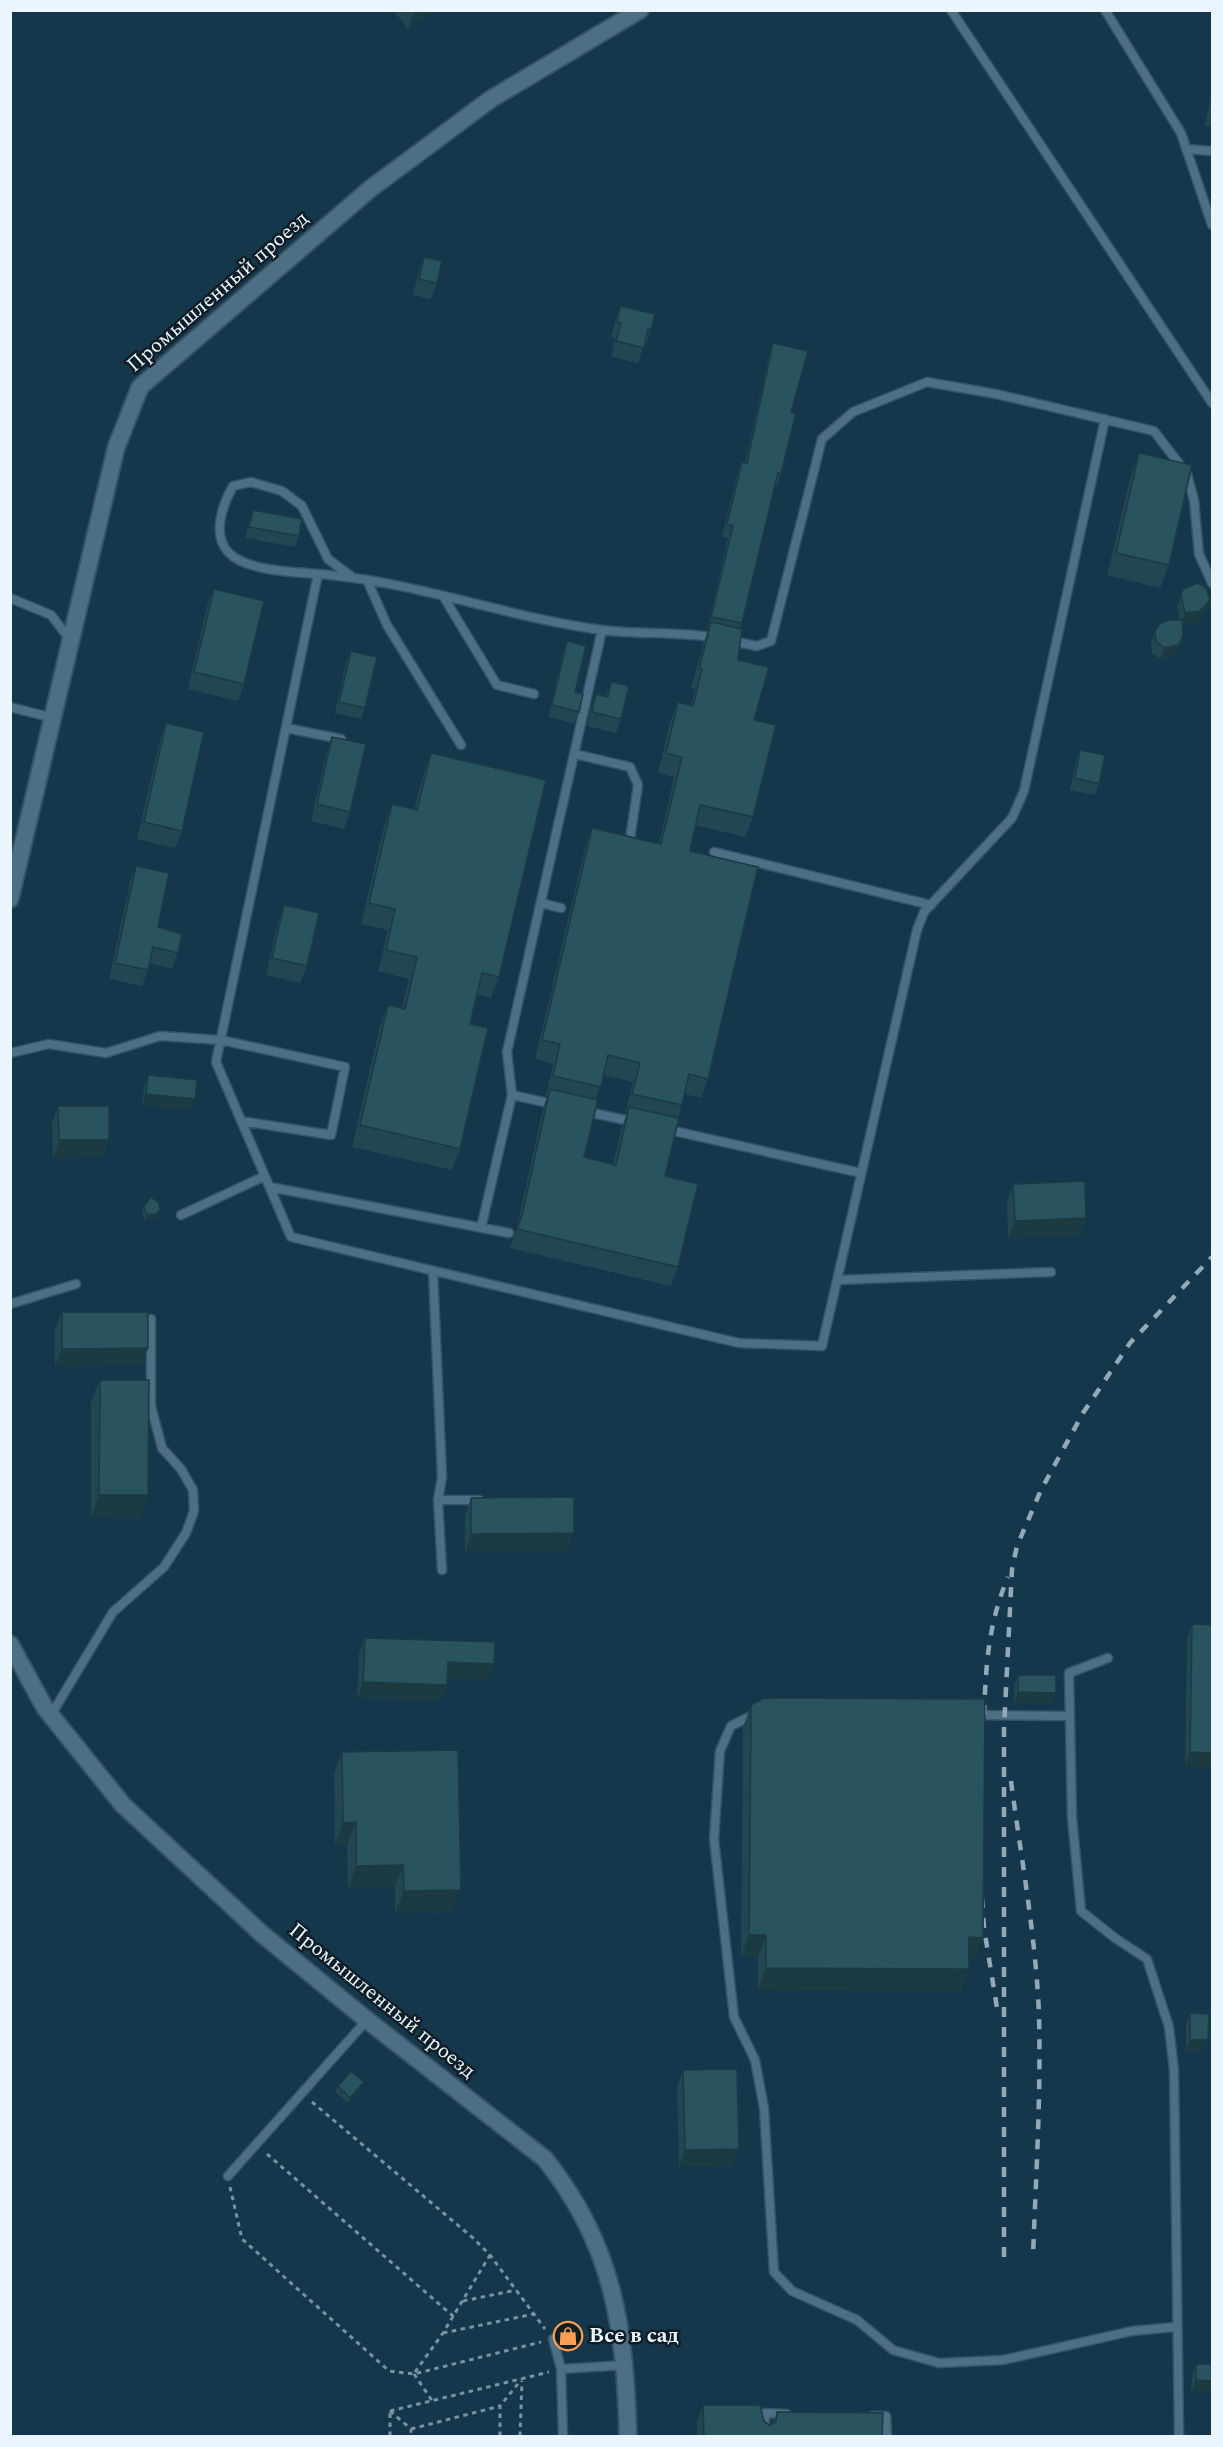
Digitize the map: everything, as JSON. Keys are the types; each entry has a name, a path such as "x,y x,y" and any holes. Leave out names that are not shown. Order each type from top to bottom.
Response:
{"street":[{"name":"Промышленный проезд","path":"10,899 13,877 116,448 140,387 380,182 491,99 639,10"},
{"name":"Промышленный проезд","path":"10,1644 51,1715 123,1805 262,1934 367,2020 545,2159 566,2186 596,2243 614,2297 626,2365 628,2436"}],"lane":[{"path":"951,10 1212,403"},
{"path":"1105,10 1181,133 1212,225"},
{"path":"1186,149 1212,151"},
{"path":"352,577 328,560 302,506 282,490 250,482 233,486 222,505 219,531 227,551 239,561 259,566 352,577 602,630 688,633 757,646 771,641 822,440 853,412 927,382 1154,431 1188,474 1194,500 1199,554 1212,584"},
{"path":"318,573 216,1062 291,1237 739,1343 822,1346 916,930 924,912 1012,818 1024,791 1105,419"},
{"path":"367,580 387,625 461,745"},
{"path":"444,596 497,685 534,694"},
{"path":"10,598 51,615 71,641"},
{"path":"481,1228 512,1095 507,1052 602,630"},
{"path":"10,707 53,718"},
{"path":"286,728 352,741"},
{"path":"574,754 630,767 638,785 629,846"},
{"path":"714,852 931,905"},
{"path":"541,903 561,908"},
{"path":"10,1053 49,1044 106,1053 160,1036 221,1040 345,1067 330,1136 241,1121"},
{"path":"512,1095 558,1105"},
{"path":"570,1108 640,1124"},
{"path":"652,1126 861,1173"},
{"path":"181,1215 265,1176"},
{"path":"270,1187 509,1233"},
{"path":"433,1271 442,1477 438,1500 442,1570"},
{"path":"837,1280 1051,1272"},
{"path":"10,1304 76,1284"},
{"path":"51,1715 113,1612 164,1567 186,1533 194,1511 193,1490 181,1469 162,1448 151,1406 151,1319"},
{"path":"438,1500 494,1499"},
{"path":"1108,1658 1069,1673 1072,1817 1081,1911 1115,1938 1148,1959 1169,2027 1174,2070 1175,2327 1179,2436"},
{"path":"766,1714 754,1714 731,1725 720,1752 714,1839 734,2017 755,2060 764,2108 774,2272 792,2291 857,2320 893,2350 939,2363 1003,2360 1132,2331 1175,2327"},
{"path":"964,1715 1070,1716"},
{"path":"228,2176 367,2020"},
{"path":"553,2339 561,2369 563,2436"},
{"path":"561,2369 626,2365"},
{"path":"764,2436 765,2414 798,2414"},
{"path":"864,2415 886,2416 887,2436"}],"path":[{"path":"228,2176 242,2239 389,2371 414,2374 553,2339 490,2255 473,2238 302,2093"},
{"path":"256,2145 454,2317"},
{"path":"414,2374 454,2317 490,2255"},
{"path":"463,2301 516,2290"},
{"path":"443,2333 534,2314"},
{"path":"390,2411 561,2369"},
{"path":"414,2374 433,2402"},
{"path":"411,2429 500,2406 522,2379"},
{"path":"520,2436 522,2379"},
{"path":"500,2406 500,2436"},
{"path":"390,2411 411,2429 411,2436"},
{"path":"390,2411 390,2436"}],"building":[{"path":"424,257 442,261 437,283 419,279"},
{"path":"620,306 655,314 651,330 648,329 644,348 616,341 621,323 617,322"},
{"path":"773,343 808,351 791,412 796,413 781,474 778,473 742,623 711,617 733,526 727,524 742,462 747,463"},
{"path":"1139,453 1192,465 1169,565 1116,553"},
{"path":"253,510 302,519 299,536 249,527"},
{"path":"1198,583 1206,588 1210,600 1200,611 1185,613 1181,595 1183,589"},
{"path":"214,589 264,601 244,684 194,672"},
{"path":"1168,620 1182,620 1183,636 1178,645 1164,648 1156,641 1155,632 1159,624"},
{"path":"711,622 742,629 738,660 769,667 754,720 776,725 753,817 700,805 690,851 758,867 708,1079 689,1074 682,1105 632,1094 640,1063 608,1055 601,1087 553,1076 560,1044 542,1040 592,828 661,844 682,757 666,753 678,702 693,706 702,669 699,669"},
{"path":"567,641 586,646 575,692 583,694 579,712 552,705"},
{"path":"351,651 377,657 365,708 339,702"},
{"path":"611,682 629,686 621,719 592,712 596,694 608,697"},
{"path":"166,723 204,732 182,831 144,822"},
{"path":"332,737 366,744 350,812 317,804"},
{"path":"1080,750 1105,755 1099,784 1075,778"},
{"path":"431,753 546,780 499,977 482,973 470,1024 488,1028 460,1149 360,1125 388,1005 405,1009 417,957 386,950 395,909 369,903 392,804 417,810"},
{"path":"136,866 169,873 158,927 182,934 178,953 153,947 148,970 115,963"},
{"path":"284,905 319,913 307,966 272,958"},
{"path":"148,1075 197,1080 195,1099 146,1094"},
{"path":"550,1089 598,1100 584,1157 616,1165 629,1107 679,1118 665,1176 698,1184 678,1267 517,1229"},
{"path":"58,1106 109,1106 109,1140 59,1140"},
{"path":"1085,1181 1086,1218 1015,1221 1013,1184"},
{"path":"151,1197 159,1203 160,1210 156,1214 147,1215 144,1206"},
{"path":"62,1312 148,1312 148,1348 62,1349"},
{"path":"100,1380 149,1380 148,1495 99,1495"},
{"path":"574,1497 574,1533 471,1534 471,1498"},
{"path":"1192,1624 1212,1625 1212,1753 1190,1752"},
{"path":"365,1638 495,1642 494,1664 448,1662 447,1685 363,1682"},
{"path":"1018,1675 1056,1675 1056,1693 1018,1692"},
{"path":"764,1698 985,1699 983,1938 969,1937 969,1969 766,1968 766,1935 749,1935 751,1705"},
{"path":"458,1750 461,1890 404,1891 403,1865 356,1866 356,1822 343,1823 342,1752"},
{"path":"1190,2013 1209,2014 1208,2040 1190,2040"},
{"path":"737,2069 739,2149 685,2150 683,2070"},
{"path":"351,2071 364,2082 350,2098 338,2086"},
{"path":"576,2322 578,2339 564,2341 560,2324"},
{"path":"1196,2364 1212,2364 1212,2381 1196,2380"},
{"path":"703,2405 760,2405 764,2421 769,2425 776,2422 777,2412 883,2413 882,2436 704,2436"}],"railway":[{"path":"1004,2257 1004,1729 1012,1569 1017,1546 1041,1490 1083,1413 1130,1343 1212,1257"},
{"path":"984,1715 989,1645 996,1612 1008,1577"},
{"path":"1011,1781 1031,1927 1039,2015 1039,2105 1033,2256"},
{"path":"982,1898 984,1928 998,2014"}],"place":[{"name":"Все в сад","path":"568,2336"}]}
